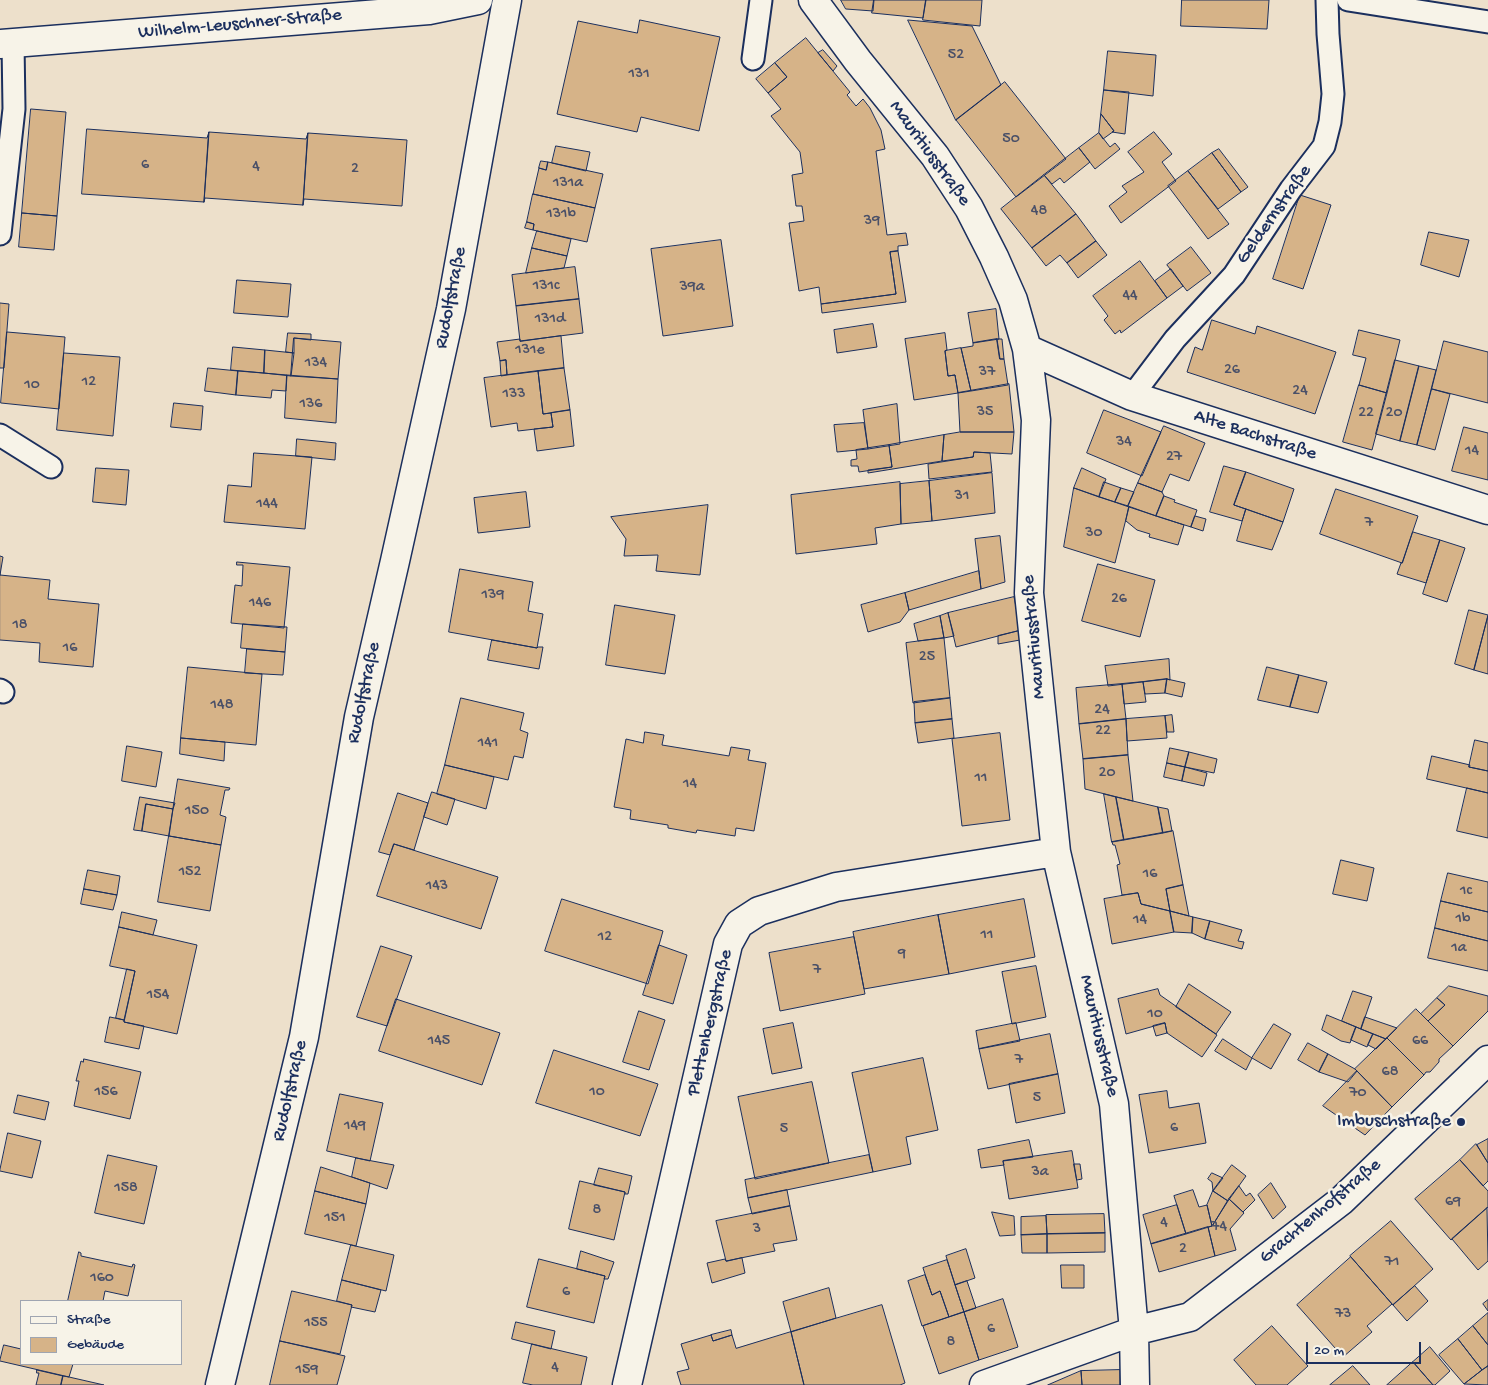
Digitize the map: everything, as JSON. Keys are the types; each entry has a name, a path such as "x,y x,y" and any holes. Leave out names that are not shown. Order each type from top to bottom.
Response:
{"street":[{"name":"Wilhelm-Leuschner-Straße","path":"6,43 428,10 478,0"},
{"name":"Rudolfstraße","path":"220,1385 304,1038 358,717 451,308 507,0"},
{"name":"Mauritiusstraße","path":"813,0 858,61 935,156 969,208 1013,300 1028,349 1036,420 1029,593 1056,852 1114,1104 1134,1331 1135,1385"},
{"name":"Alte Bachstraße","path":"1028,349 1132,396 1488,510"},
{"name":"Plettenbergstraße","path":"627,1385 728,944 739,924 759,911 836,887 1056,852"},
{"name":"Grachtenhofstraße","path":"984,1385 1134,1331 1190,1317 1341,1201 1488,1060"}],"lane":[{"path":"753,59 761,0"},
{"name":"Geldernstraße","path":"1132,396 1175,339 1234,275 1291,189 1324,146 1330,122 1333,94 1327,0"},
{"path":"1348,0 1488,22"},
{"path":"0,234 14,109 6,43"},
{"path":"0,434 51,467"}],"building":[{"path":"841,0 874,0 873,11 846,9"},
{"path":"874,0 926,0 923,18 872,13"},
{"path":"926,0 982,0 980,26 923,20"},
{"path":"1182,0 1269,0 1267,29 1181,26"},
{"path":"640,20 720,37 699,131 641,117 637,132 557,114 578,21 637,33"},
{"path":"908,20 972,26 1001,85 956,120"},
{"path":"806,38 850,92 847,95 856,106 863,99 870,108 881,130 885,149 876,151 887,235 906,233 908,245 898,246 898,251 890,252 896,294 821,304 819,287 799,291 789,223 804,221 802,206 796,206 792,175 803,173 800,152 771,116 781,109 768,93 787,77 775,63"},
{"path":"823,50 837,66 833,71 818,53"},
{"path":"1108,51 1156,55 1153,96 1104,90"},
{"path":"775,63 787,77 768,93 756,79"},
{"path":"1005,82 1066,159 1016,197 956,120"},
{"path":"1104,90 1129,92 1125,134 1112,132 1114,131 1101,114"},
{"path":"31,109 66,112 57,216 22,213"},
{"path":"1101,114 1114,131 1103,139 1099,133"},
{"path":"87,129 207,138 209,132 204,202 82,194"},
{"path":"209,132 306,139 308,133 303,205 205,198 204,202"},
{"path":"1154,132 1172,154 1162,162 1176,181 1121,223 1109,206 1127,192 1122,186 1144,172 1128,152"},
{"path":"308,133 407,140 402,206 304,199 303,205"},
{"path":"1099,133 1110,147 1115,143 1120,149 1095,169 1079,148"},
{"path":"556,146 590,152 586,171 552,163"},
{"path":"1079,148 1090,162 1064,183 1060,178 1052,184 1044,175"},
{"path":"1219,149 1248,187 1241,192 1212,153"},
{"path":"1212,153 1241,192 1218,209 1188,171"},
{"path":"541,161 548,162 546,170 539,168"},
{"path":"548,162 603,174 595,208 533,194 539,168 546,170"},
{"path":"1188,171 1229,224 1208,239 1168,186"},
{"path":"1044,175 1076,214 1032,248 1001,209"},
{"path":"533,194 595,208 587,242 533,230 534,224 527,222"},
{"path":"1300,195 1331,205 1303,289 1273,279"},
{"path":"22,213 57,216 54,250 19,247"},
{"path":"1076,214 1096,241 1067,263 1060,255 1046,266 1032,248"},
{"path":"527,222 534,224 533,230 525,228"},
{"path":"537,231 571,239 567,256 532,248"},
{"path":"1429,232 1469,240 1459,277 1421,265"},
{"path":"721,240 733,326 663,336 651,249"},
{"path":"1096,241 1107,255 1078,278 1067,263"},
{"path":"1191,247 1211,273 1187,291 1167,265"},
{"path":"532,248 567,256 564,268 526,273"},
{"path":"898,251 906,302 822,313 821,304 896,294 890,252"},
{"path":"1140,261 1167,298 1121,333 1120,330 1115,334 1104,320 1108,316 1093,296"},
{"path":"575,267 579,299 516,306 512,275"},
{"path":"1171,269 1183,286 1167,298 1155,281"},
{"path":"237,280 291,284 288,317 234,313"},
{"path":"579,299 583,333 520,341 516,306"},
{"path":"0,303 9,304 4,368 0,368"},
{"path":"996,309 999,339 973,343 968,313"},
{"path":"1212,320 1255,334 1257,326 1336,352 1315,414 1187,372 1195,347 1202,350"},
{"path":"873,324 877,347 837,353 834,330"},
{"path":"1359,330 1400,340 1387,393 1359,385 1366,358 1353,355"},
{"path":"7,332 65,337 59,409 1,403"},
{"path":"288,333 311,334 311,340 294,338 294,353 286,352"},
{"path":"945,333 948,376 955,375 958,393 914,400 905,339"},
{"path":"561,336 564,368 507,375 506,360 500,361 497,342"},
{"path":"294,338 341,342 338,379 291,376"},
{"path":"997,339 1002,339 1004,359 1000,359"},
{"path":"997,339 1000,359 1004,359 1008,385 971,391 961,348 973,346 973,343"},
{"path":"1444,341 1488,352 1488,403 1432,389"},
{"path":"233,347 265,350 264,373 231,370"},
{"path":"961,348 971,391 958,393 955,375 948,376 945,351"},
{"path":"265,350 294,353 291,376 264,373"},
{"path":"64,353 120,357 113,436 57,430"},
{"path":"506,360 507,375 501,376 500,361"},
{"path":"1395,360 1419,366 1400,441 1376,434"},
{"path":"1419,366 1436,370 1417,445 1400,441"},
{"path":"208,368 238,371 236,395 205,391"},
{"path":"564,368 570,410 543,414 538,371"},
{"path":"238,371 287,375 286,391 272,390 271,398 236,395"},
{"path":"538,371 543,414 551,413 553,427 518,431 517,423 491,427 484,378"},
{"path":"287,375 338,379 336,423 285,418"},
{"path":"1009,384 1014,432 960,432 958,393"},
{"path":"1359,385 1387,393 1372,450 1343,442"},
{"path":"1432,389 1450,394 1435,450 1417,445"},
{"path":"174,403 203,406 201,430 171,427"},
{"path":"897,404 900,444 868,449 863,410"},
{"path":"570,410 574,446 537,451 534,429 553,427 551,413"},
{"path":"1104,410 1161,432 1142,476 1087,453"},
{"path":"864,423 868,449 837,452 834,425"},
{"path":"1164,426 1205,443 1189,481 1170,474 1162,492 1138,483"},
{"path":"1464,427 1488,433 1488,480 1452,471"},
{"path":"960,432 1014,432 1012,454 974,452 973,457 942,461 944,435"},
{"path":"944,435 942,461 868,473 868,470 892,467 889,445"},
{"path":"297,439 336,443 335,460 296,456"},
{"path":"889,445 892,467 859,472 858,466 851,466 851,460 857,459 856,450"},
{"path":"974,452 990,453 992,472 929,479 928,464 973,457"},
{"path":"254,453 312,457 305,529 224,522 228,485 251,487"},
{"path":"1224,466 1246,472 1234,505 1246,509 1242,521 1210,512"},
{"path":"96,468 129,470 126,505 93,502"},
{"path":"1082,468 1106,479 1099,497 1074,488"},
{"path":"1246,472 1294,489 1283,522 1234,505"},
{"path":"992,473 995,513 932,521 929,481"},
{"path":"929,481 932,521 901,524 900,484"},
{"path":"900,482 901,524 875,528 877,544 796,554 791,495"},
{"path":"1104,482 1121,488 1115,502 1099,497"},
{"path":"1138,483 1162,492 1164,496 1156,516 1128,506"},
{"path":"1074,488 1129,507 1115,563 1064,547"},
{"path":"1121,488 1134,492 1128,506 1115,502"},
{"path":"1336,489 1418,516 1402,563 1320,534"},
{"path":"526,492 530,527 478,533 474,498"},
{"path":"1164,496 1175,500 1174,502 1197,510 1191,527 1156,516"},
{"path":"708,505 700,575 656,571 658,555 624,556 626,539 611,517"},
{"path":"1129,507 1184,525 1178,545 1149,537 1150,534 1137,530 1126,521"},
{"path":"1246,509 1283,522 1272,550 1237,541"},
{"path":"1195,516 1206,519 1203,531 1191,527"},
{"path":"1413,532 1440,540 1426,583 1397,574"},
{"path":"1000,536 1005,582 981,589 975,539"},
{"path":"1440,540 1465,548 1447,602 1423,594"},
{"path":"0,556 3,557 0,575"},
{"path":"237,562 290,567 284,628 231,623 235,585 242,586 243,565 237,565"},
{"path":"1098,564 1155,580 1140,637 1082,621"},
{"path":"460,569 533,582 528,611 543,614 537,648 449,632"},
{"path":"979,571 981,589 909,610 905,593"},
{"path":"0,575 50,580 48,599 99,604 93,667 39,662 40,643 0,640"},
{"path":"905,593 909,610 900,622 868,632 861,605"},
{"path":"1014,597 1021,630 956,647 948,613"},
{"path":"615,605 675,615 665,674 606,665"},
{"path":"1469,610 1488,615 1474,670 1455,664"},
{"path":"948,613 954,636 944,638 940,616"},
{"path":"940,616 944,638 918,641 914,624"},
{"path":"1488,616 1488,674 1474,670"},
{"path":"243,624 287,627 285,652 241,648"},
{"path":"1019,631 1020,640 998,644 998,636"},
{"path":"944,638 950,698 913,703 906,643"},
{"path":"492,640 537,648 543,647 539,669 488,660"},
{"path":"247,649 285,652 283,675 245,673"},
{"path":"1169,659 1170,680 1108,686 1105,666"},
{"path":"188,667 262,674 256,745 181,738"},
{"path":"1267,667 1299,675 1290,707 1258,700"},
{"path":"1299,675 1327,682 1318,713 1290,707"},
{"path":"1167,679 1165,693 1145,694 1143,682"},
{"path":"1167,679 1185,683 1182,697 1165,693"},
{"path":"1143,682 1146,702 1124,704 1122,684"},
{"path":"1122,684 1126,719 1079,724 1076,688"},
{"path":"461,698 524,713 520,730 528,733 523,758 514,756 508,780 445,765"},
{"path":"950,698 952,719 915,723 914,702"},
{"path":"1172,715 1174,732 1167,732 1165,716"},
{"path":"1165,716 1167,738 1127,741 1126,719"},
{"path":"952,719 954,738 918,743 915,723"},
{"path":"1126,719 1128,755 1083,759 1079,724"},
{"path":"645,732 664,735 662,745 729,756 731,747 750,750 748,760 766,763 754,831 736,828 735,836 697,830 696,833 668,828 668,825 630,819 631,810 614,807 626,739 643,743"},
{"path":"1000,733 1010,820 962,826 952,739"},
{"path":"181,738 225,742 224,761 180,754"},
{"path":"1475,740 1488,743 1488,771 1469,767"},
{"path":"127,746 162,752 156,787 122,781"},
{"path":"1170,748 1189,752 1185,767 1167,763"},
{"path":"1189,752 1217,759 1214,773 1185,767"},
{"path":"1128,755 1133,801 1085,789 1083,759"},
{"path":"1432,756 1488,771 1488,793 1427,779"},
{"path":"1167,763 1185,767 1182,781 1164,777"},
{"path":"445,765 494,777 486,809 437,794"},
{"path":"1185,767 1207,773 1204,786 1182,781"},
{"path":"178,779 230,788 225,790 220,815 226,817 221,845 169,836"},
{"path":"1467,788 1488,793 1488,838 1457,831"},
{"path":"432,792 455,799 447,825 424,817"},
{"path":"398,793 428,803 414,850 394,844 390,855 379,852"},
{"path":"1104,794 1116,797 1124,840 1112,842"},
{"path":"140,797 175,803 173,809 146,804 142,831 134,830"},
{"path":"1116,797 1158,807 1163,833 1124,840"},
{"path":"146,804 173,809 169,836 142,831"},
{"path":"1158,807 1168,809 1172,831 1163,833"},
{"path":"1173,831 1183,885 1166,889 1170,911 1141,904 1138,893 1122,895 1117,865 1120,864 1115,845 1112,842"},
{"path":"169,836 221,845 210,911 158,902"},
{"path":"394,844 498,877 481,929 377,896"},
{"path":"1341,860 1374,868 1367,901 1333,894"},
{"path":"88,870 120,876 117,895 84,889"},
{"path":"1448,873 1488,882 1488,912 1441,901"},
{"path":"1183,885 1189,916 1170,911 1166,889"},
{"path":"84,889 117,895 113,910 81,904"},
{"path":"1138,893 1141,904 1170,911 1174,932 1112,944 1104,899"},
{"path":"562,899 663,931 648,984 545,951"},
{"path":"1024,899 1035,957 949,974 938,915"},
{"path":"1441,901 1488,912 1488,941 1435,928"},
{"path":"1170,911 1193,917 1192,933 1174,932"},
{"path":"122,912 157,920 153,935 119,927"},
{"path":"938,915 949,974 864,989 853,932"},
{"path":"1193,917 1210,921 1205,939 1192,933"},
{"path":"1210,921 1242,930 1238,941 1244,942 1242,949 1205,939"},
{"path":"119,927 197,945 177,1034 124,1022 135,971 110,966"},
{"path":"1435,928 1488,941 1488,971 1428,958"},
{"path":"854,937 865,994 780,1011 769,953"},
{"path":"659,945 687,955 673,1004 643,995"},
{"path":"381,946 412,956 387,1026 357,1017"},
{"path":"1036,966 1046,1017 1012,1024 1002,972"},
{"path":"127,969 135,971 124,1020 116,1018"},
{"path":"1189,984 1231,1012 1216,1034 1176,1007"},
{"path":"1449,986 1488,996 1488,1011 1453,1046 1428,1021 1445,1005 1437,998"},
{"path":"1158,989 1160,995 1217,1035 1202,1057 1167,1033 1165,1023 1126,1034 1118,999"},
{"path":"1353,991 1372,997 1361,1029 1342,1021"},
{"path":"1437,998 1445,1005 1428,1021 1421,1014"},
{"path":"396,999 500,1033 482,1085 379,1051"},
{"path":"1416,1009 1453,1046 1439,1059 1439,1062 1430,1072 1426,1072 1424,1075 1387,1038"},
{"path":"639,1011 665,1020 649,1070 623,1062"},
{"path":"1327,1015 1356,1027 1350,1043 1341,1041 1322,1030"},
{"path":"110,1017 144,1026 139,1049 105,1042"},
{"path":"1365,1017 1397,1028 1386,1039 1361,1029"},
{"path":"793,1023 802,1068 772,1074 763,1029"},
{"path":"1016,1023 1020,1041 979,1049 976,1031"},
{"path":"1165,1023 1167,1033 1156,1036 1153,1026"},
{"path":"1274,1024 1291,1034 1271,1069 1252,1058"},
{"path":"1356,1027 1373,1034 1367,1047 1351,1040"},
{"path":"1050,1034 1058,1074 988,1089 979,1049"},
{"path":"1373,1034 1386,1039 1376,1049 1368,1045"},
{"path":"1387,1038 1424,1075 1392,1107 1355,1069"},
{"path":"1223,1039 1252,1058 1246,1070 1215,1051"},
{"path":"1308,1043 1328,1054 1319,1072 1298,1060"},
{"path":"554,1050 658,1084 640,1136 536,1103"},
{"path":"1328,1054 1357,1071 1348,1082 1319,1072"},
{"path":"923,1058 938,1130 906,1137 911,1164 873,1172 852,1073"},
{"path":"84,1059 141,1072 130,1119 74,1106 79,1081 76,1081 81,1061 83,1062"},
{"path":"1357,1071 1392,1107 1365,1135 1323,1106"},
{"path":"1058,1074 1065,1113 1016,1123 1009,1084"},
{"path":"812,1082 829,1163 755,1179 738,1097"},
{"path":"1167,1091 1169,1108 1199,1103 1206,1143 1149,1153 1139,1095"},
{"path":"340,1094 383,1103 370,1161 327,1151"},
{"path":"18,1095 49,1102 45,1120 14,1113"},
{"path":"8,1133 41,1141 32,1178 0,1171"},
{"path":"1488,1139 1488,1163 1477,1145"},
{"path":"1029,1140 1033,1157 1003,1161 1004,1165 981,1168 978,1150"},
{"path":"1476,1144 1488,1163 1488,1181 1483,1186 1460,1160"},
{"path":"1072,1151 1078,1188 1009,1199 1003,1161"},
{"path":"108,1155 157,1166 144,1224 95,1213"},
{"path":"869,1155 873,1172 748,1198 745,1180"},
{"path":"356,1158 394,1165 387,1189 352,1177"},
{"path":"1460,1160 1488,1191 1488,1207 1451,1240 1415,1199"},
{"path":"1074,1164 1080,1164 1082,1179 1077,1180"},
{"path":"1232,1165 1246,1176 1228,1201 1213,1191"},
{"path":"321,1167 370,1183 366,1204 315,1191"},
{"path":"599,1168 632,1176 628,1194 594,1185"},
{"path":"1212,1173 1223,1178 1213,1191 1212,1182 1208,1179"},
{"path":"580,1181 625,1192 614,1240 569,1229"},
{"path":"1271,1183 1286,1207 1273,1219 1258,1195"},
{"path":"1239,1186 1246,1196 1250,1193 1255,1200 1243,1212 1229,1199"},
{"path":"787,1190 790,1206 752,1214 748,1198"},
{"path":"1193,1190 1199,1207 1207,1205 1212,1226 1186,1234 1174,1196"},
{"path":"315,1191 366,1204 356,1246 305,1234"},
{"path":"1213,1191 1228,1201 1212,1226 1207,1205"},
{"path":"1229,1199 1244,1213 1230,1229 1236,1250 1215,1256 1208,1227 1212,1226"},
{"path":"1177,1205 1186,1234 1151,1244 1143,1215"},
{"path":"790,1206 797,1240 773,1244 775,1251 726,1261 716,1221"},
{"path":"1487,1208 1488,1261 1478,1270 1452,1239"},
{"path":"992,1212 1014,1216 1015,1235 1000,1236"},
{"path":"1104,1214 1105,1233 1047,1234 1046,1215"},
{"path":"1046,1216 1047,1234 1021,1235 1021,1217"},
{"path":"1391,1221 1433,1269 1393,1305 1350,1256"},
{"path":"1208,1227 1215,1256 1159,1272 1151,1244"},
{"path":"1105,1233 1105,1252 1047,1253 1047,1234"},
{"path":"1047,1234 1047,1253 1022,1253 1021,1235"},
{"path":"351,1245 394,1255 386,1291 342,1280"},
{"path":"966,1249 975,1278 955,1285 946,1256"},
{"path":"581,1251 614,1262 608,1279 604,1279 605,1276 577,1269"},
{"path":"79,1252 81,1256 132,1267 133,1264 135,1265 128,1296 105,1291 103,1300 68,1300"},
{"path":"1351,1257 1392,1304 1367,1326 1372,1332 1343,1357 1297,1305"},
{"path":"742,1258 745,1273 712,1283 707,1263"},
{"path":"539,1259 605,1276 594,1323 527,1307"},
{"path":"947,1260 964,1312 949,1317 940,1291 932,1295 923,1268"},
{"path":"1061,1265 1084,1265 1084,1288 1062,1288"},
{"path":"925,1275 932,1295 940,1291 949,1317 922,1326 908,1281"},
{"path":"342,1280 381,1290 375,1312 351,1307 352,1305 337,1301"},
{"path":"967,1281 976,1308 964,1312 955,1285"},
{"path":"1415,1286 1428,1301 1407,1321 1393,1305"},
{"path":"829,1288 836,1318 791,1332 783,1302"},
{"path":"292,1291 352,1305 340,1354 280,1341"},
{"path":"1003,1299 1018,1347 979,1360 964,1312"},
{"path":"1488,1300 1488,1311 1483,1304"},
{"path":"882,1305 905,1383 900,1385 804,1385 791,1332"},
{"path":"964,1312 979,1360 939,1374 923,1326"},
{"path":"1488,1313 1488,1345 1473,1326"},
{"path":"516,1322 555,1331 551,1349 512,1339"},
{"path":"1272,1326 1308,1366 1287,1385 1256,1385 1234,1360"},
{"path":"1473,1326 1488,1345 1488,1366 1482,1370 1458,1339"},
{"path":"731,1330 732,1335 713,1341 711,1335"},
{"path":"791,1332 804,1385 681,1385 677,1372 689,1369 681,1344 711,1335 713,1341 732,1335 736,1348"},
{"path":"1458,1339 1482,1370 1464,1384 1439,1355"},
{"path":"280,1341 345,1356 337,1385 270,1385"},
{"path":"532,1344 587,1357 581,1385 533,1385 523,1383"},
{"path":"4,1345 20,1349 20,1365 73,1365 69,1377 0,1361"},
{"path":"1430,1347 1450,1371 1435,1385 1413,1362"},
{"path":"1413,1362 1433,1385 1387,1385"},
{"path":"1353,1366 1370,1385 1330,1385"},
{"path":"1488,1366 1488,1385 1464,1384 1482,1370"},
{"path":"37,1370 63,1376 61,1385 36,1385 39,1373 37,1373"},
{"path":"1120,1370 1120,1385 1082,1385 1081,1371"},
{"path":"1081,1371 1082,1385 1048,1385"},
{"path":"63,1376 69,1377 104,1385 61,1385"}],"place":[{"name":"Imbuschstraße","path":"1461,1122"}]}
